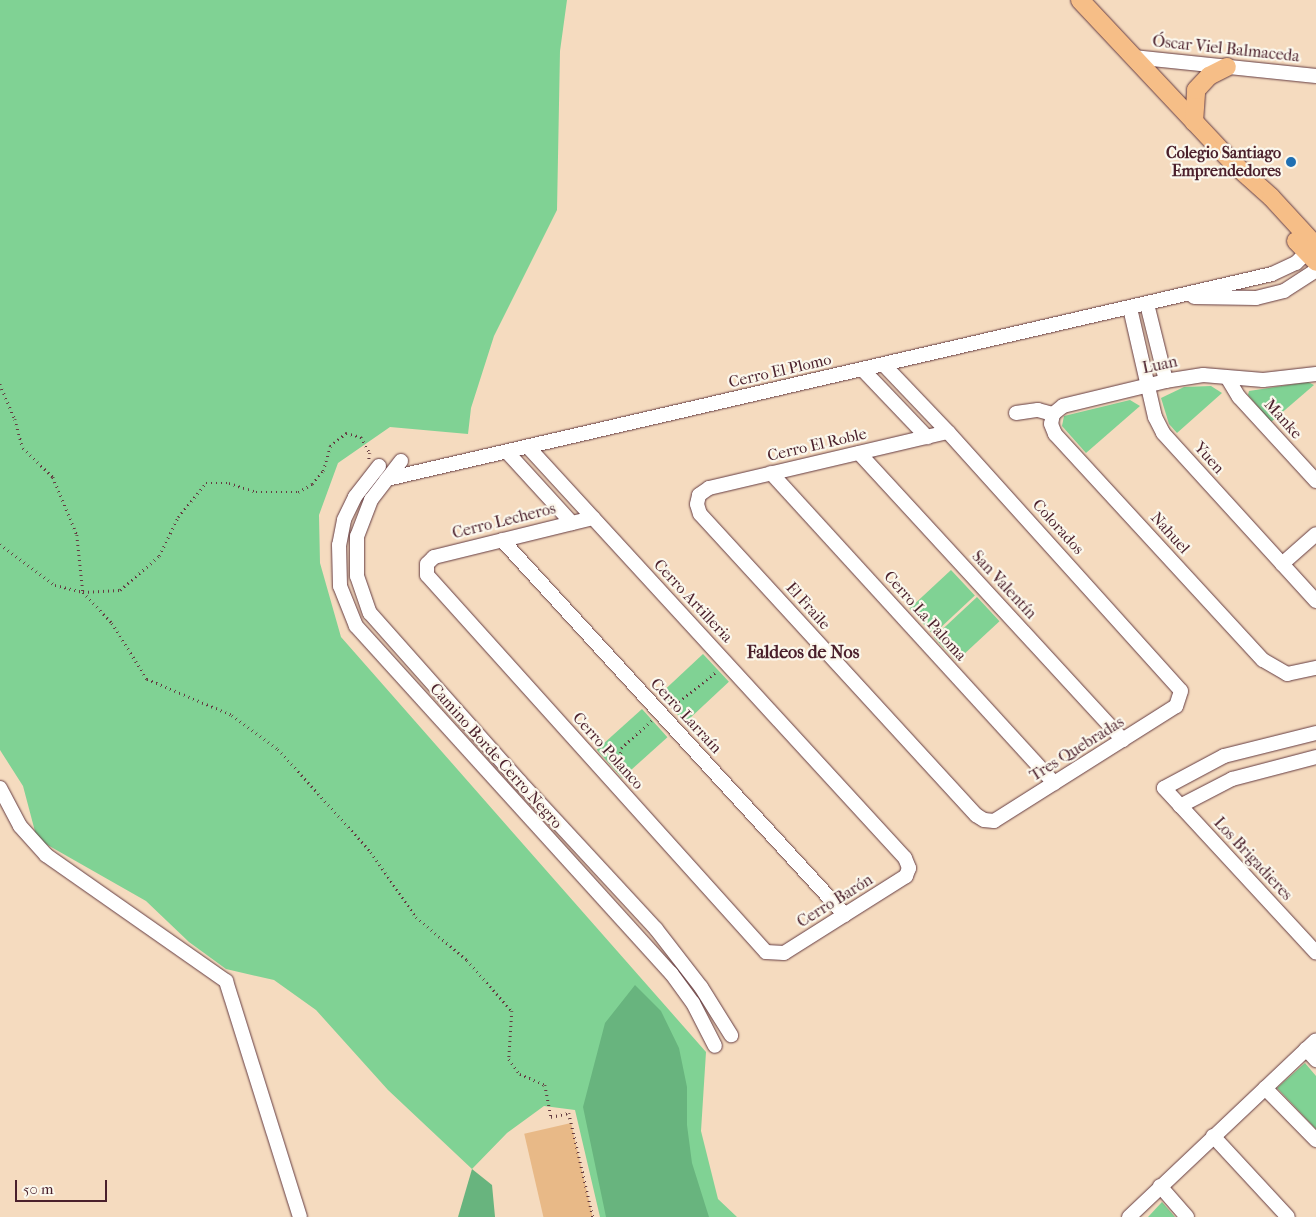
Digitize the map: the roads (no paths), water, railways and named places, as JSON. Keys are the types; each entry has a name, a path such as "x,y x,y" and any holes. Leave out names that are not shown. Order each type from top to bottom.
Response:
{"main road":[{"path":"1080,0 1233,164 1266,208 1311,262"},
{"path":"1194,122 1196,90 1209,76 1227,67"}],"street":[{"name":"Óscar Viel Balmaceda","path":"1133,57 1316,76"},
{"name":"Cerro El Plomo","path":"1181,296 1256,298 1284,291 1311,262"},
{"name":"Cerro El Plomo","path":"387,479 508,453 1130,308 1272,274 1311,262"},
{"path":"1147,304 1166,381"},
{"name":"Yuen","path":"1130,308 1155,417 1163,433 1316,602"},
{"path":"903,385 908,360"},
{"name":"Colorados","path":"884,365 948,432 1177,683 1182,695"},
{"path":"863,370 927,437"},
{"name":"Luan","path":"1053,414 1066,404 1166,381 1203,375 1228,379 1263,380 1316,374"},
{"name":"Manke","path":"1228,379 1239,396 1316,481"},
{"path":"1016,413 1038,410 1053,414"},
{"name":"Nahuel","path":"1053,414 1051,424 1055,434 1275,670 1287,674 1316,668"},
{"name":"Cerro El Roble","path":"697,499 705,489 948,432"},
{"name":"Cerro Artilleria","path":"529,448 906,858 909,868"},
{"path":"508,453 572,523"},
{"name":"San Valentín","path":"859,453 1123,740"},
{"name":"Camino Borde Cerro Negro","path":"374,471 349,508 338,545 340,586 356,626 671,973 693,1004 713,1041 729,1031 692,974 656,929 520,782 370,613 357,576 357,536 368,506 401,461"},
{"name":"Cerro La Paloma","path":"771,473 1054,783"},
{"name":"El Fraile","path":"697,499 700,514 984,820"},
{"name":"Cerro Lecheros","path":"427,564 438,555 593,518"},
{"path":"1282,564 1316,534"},
{"name":"Cerro Larraín","path":"502,540 845,915"},
{"name":"Cerro Polanco","path":"427,564 429,579 763,949 773,955"},
{"name":"Tres Quebradas","path":"984,820 1000,819 1176,706 1182,695"},
{"name":"Los Brigadieres","path":"1316,733 1224,756 1164,788 1316,953"},
{"path":"1180,806 1232,780 1316,757"},
{"path":"0,788 20,826 46,855 226,981 300,1217"},
{"name":"Cerro Barón","path":"773,955 784,953 902,879 909,868"},
{"path":"1129,1217 1212,1136 1311,1044 1316,1060"},
{"path":"1264,1088 1316,1140"},
{"path":"1212,1136 1288,1217"},
{"path":"1160,1186 1187,1217"}],"place":[{"name":"Colegio Santiago Emprendedores","path":"1291,162"}],"district":[{"name":"Faldeos de Nos","path":"803,653"}]}
